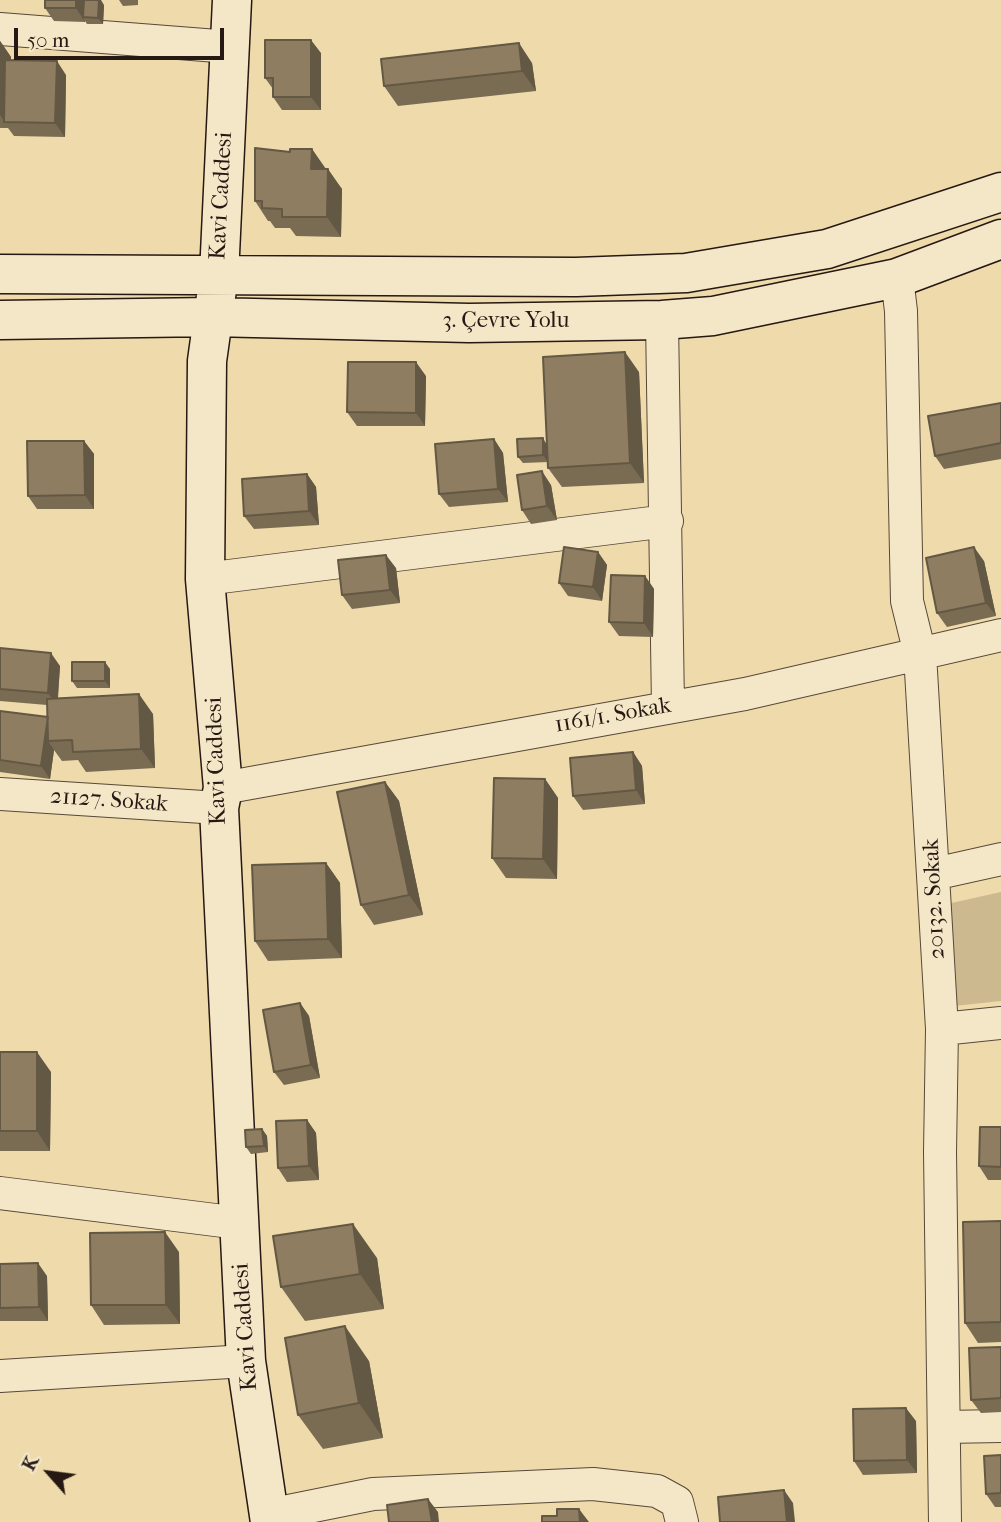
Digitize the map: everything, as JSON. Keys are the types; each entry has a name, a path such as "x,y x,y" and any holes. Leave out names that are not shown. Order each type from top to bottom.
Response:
{"main road":[{"name":"Kavi Caddesi","path":"232,0 219,275 206,360 205,579 221,798 246,1361 270,1519"},
{"name":"3. Çevre Yolu","path":"0,274 576,277 685,273 827,249 1001,192"},
{"name":"3. Çevre Yolu","path":"0,320 211,317 469,323 662,320 713,316 897,278 1001,239"}],"street":[{"path":"0,29 230,47"},
{"name":"20132. Sokak","path":"897,278 901,311 907,601 920,654 942,1029 940,1152 945,1522"},
{"path":"662,320 668,706"},
{"path":"205,579 667,521"},
{"name":"1161/1. Sokak","path":"221,798 668,706 745,694 1001,635"},
{"name":"21127. Sokak","path":"0,794 221,798"},
{"path":"934,874 1001,859"},
{"path":"942,1029 1001,1023"},
{"path":"0,1193 239,1223"},
{"path":"0,1376 246,1361"},
{"path":"944,1427 1001,1426"},
{"path":"270,1519 373,1494 593,1484 657,1491 677,1502 682,1522"}],"shaded area":[{"path":"1001,892 1001,1001 954,1006 947,904"}],"building":[{"path":"45,0 76,0 76,8 45,8"},
{"path":"84,0 99,0 98,18 83,17"},
{"path":"265,40 311,40 311,97 273,97 273,78 265,78"},
{"path":"519,43 522,71 384,86 381,59"},
{"path":"5,60 57,61 55,123 4,122"},
{"path":"255,148 290,152 290,149 312,149 311,169 328,169 327,217 282,217 282,209 262,208 262,201 255,201"},
{"path":"625,352 630,463 548,468 543,357"},
{"path":"348,362 416,362 416,413 347,412"},
{"path":"1001,403 1001,443 935,456 928,416"},
{"path":"543,438 543,455 518,457 517,439"},
{"path":"494,439 498,489 439,494 435,444"},
{"path":"27,441 84,441 85,495 28,496"},
{"path":"542,471 547,506 522,510 517,475"},
{"path":"307,474 309,511 244,516 242,479"},
{"path":"564,547 598,552 593,587 559,583"},
{"path":"974,547 986,603 937,613 926,558"},
{"path":"386,555 390,590 342,595 338,560"},
{"path":"611,575 645,576 644,623 609,622"},
{"path":"0,648 51,653 48,693 0,689"},
{"path":"72,662 105,662 105,681 72,681"},
{"path":"139,694 141,749 73,752 72,740 48,741 47,699"},
{"path":"0,711 48,717 41,766 0,760"},
{"path":"633,752 636,790 573,796 570,758"},
{"path":"494,778 545,779 543,859 492,858"},
{"path":"385,782 409,895 361,905 337,792"},
{"path":"326,863 328,939 255,941 252,865"},
{"path":"300,1003 311,1065 274,1072 263,1010"},
{"path":"0,1052 37,1052 37,1131 0,1131"},
{"path":"307,1120 309,1166 278,1168 276,1121"},
{"path":"980,1127 1001,1127 1001,1167 979,1166"},
{"path":"262,1129 264,1146 246,1147 245,1130"},
{"path":"1001,1221 1001,1322 965,1323 963,1222"},
{"path":"353,1224 360,1274 281,1287 273,1236"},
{"path":"165,1232 166,1305 91,1305 90,1233"},
{"path":"38,1263 39,1307 0,1308 0,1264"},
{"path":"345,1326 359,1403 298,1415 285,1338"},
{"path":"1001,1347 1001,1398 971,1400 969,1348"},
{"path":"906,1408 907,1460 854,1461 853,1409"},
{"path":"1001,1455 1001,1493 986,1494 984,1456"},
{"path":"784,1490 787,1522 720,1522 718,1497"},
{"path":"428,1499 432,1522 389,1522 387,1505"},
{"path":"557,1509 579,1509 580,1522 542,1522 542,1516 557,1516"}]}
